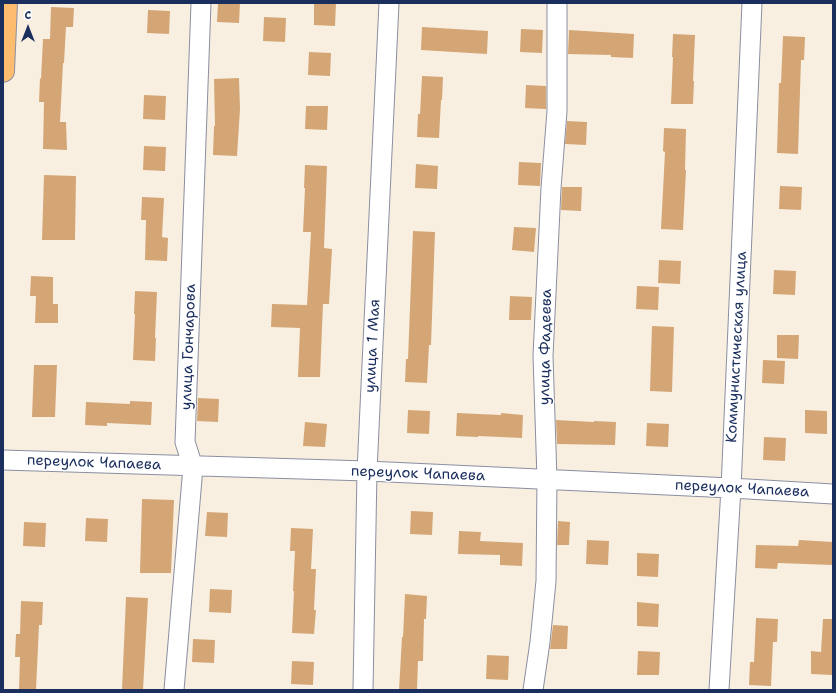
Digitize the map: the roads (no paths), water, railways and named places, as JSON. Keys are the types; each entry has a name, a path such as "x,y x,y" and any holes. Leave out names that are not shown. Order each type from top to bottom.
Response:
{"main road":[{"path":"3,71 6,3"}],"street":[{"name":"улица Гончарова","path":"174,690 193,467 185,442 201,3"},
{"name":"улица 1 Мая","path":"363,690 367,471 389,3"},
{"name":"улица Фадеева","path":"533,690 540,642 546,581 547,479 543,356 551,188 557,111 558,3"},
{"name":"Коммунистическая улица","path":"719,690 730,488 752,3"},
{"name":"переулок Чапаева","path":"3,460 193,467 367,471 833,494"}]}
